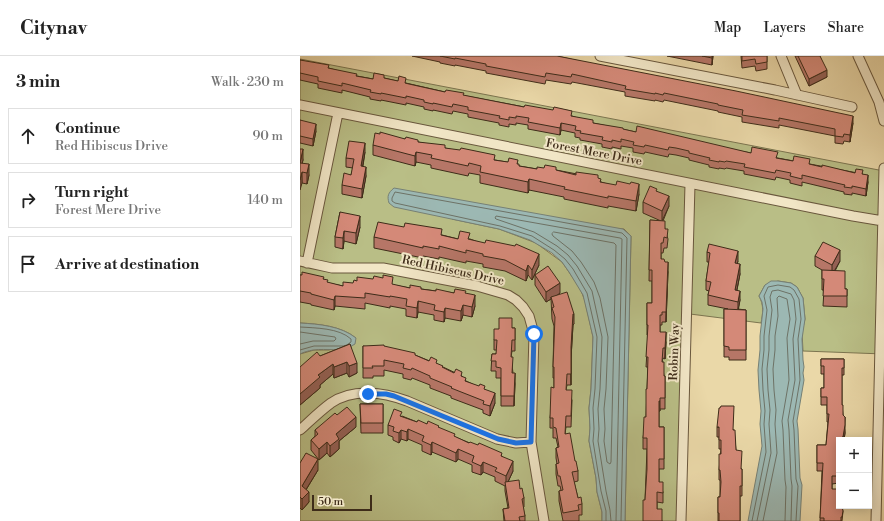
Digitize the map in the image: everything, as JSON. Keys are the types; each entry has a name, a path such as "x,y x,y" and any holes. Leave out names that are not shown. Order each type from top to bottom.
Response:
{"street":[{"path":"600,56 852,107"},
{"path":"781,56 797,95"},
{"path":"858,56 879,102 884,121"},
{"name":"Forest Mere Drive","path":"300,105 690,184 853,216 883,220"},
{"path":"304,262 338,113"},
{"path":"876,521 884,168"},
{"name":"Robin Way","path":"681,521 690,184"},
{"name":"Red Hibiscus Drive","path":"304,262 342,269 374,267 393,269 499,291 516,300 523,307 529,316 534,334 531,442 544,521"},
{"path":"300,430 324,408 340,398 350,395 377,394 394,396 498,439 516,443 531,442"}],"green space":[{"path":"300,59 884,171 884,354 803,351 802,332 805,319 803,298 797,287 791,283 778,281 765,285 759,296 763,309 761,323 690,314 682,521 625,521 631,236 624,229 452,219 499,229 536,243 562,262 580,288 585,301 593,337 589,408 589,441 597,492 602,512 602,521 300,521 300,354 314,350 329,350 356,338 337,328 300,323"}],"water":[{"path":"394,188 623,229 631,236 625,521 602,521 602,512 597,492 589,441 589,408 593,337 583,295 569,272 562,262 552,253 530,240 499,229 394,207 389,203 388,195"},
{"path":"771,281 791,283 797,287 803,298 805,319 802,339 804,380 797,421 800,478 802,485 800,521 748,521 762,446 758,370 763,309 759,296 765,285"},
{"path":"300,323 337,328 356,338 355,344 350,347 334,350 313,350 300,354"}],"building":[{"path":"440,56 557,56 736,91 853,116 850,135 844,134 843,137 835,136 835,129 779,118 779,121 742,115 743,110 664,93 663,95 625,89 626,86 572,74 571,77 546,73 545,77"},
{"path":"742,56 767,56 767,62 756,64 755,59 742,61"},
{"path":"798,56 820,56 827,70 809,79"},
{"path":"300,60 329,65 328,68 357,74 356,76 373,79 374,73 384,75 384,78 398,81 399,76 406,78 405,83 445,92 446,90 464,93 463,95 524,107 525,105 553,110 554,107 572,111 571,116 593,120 593,123 623,128 636,132 637,126 751,153 752,147 778,152 776,158 793,161 794,156 810,159 809,164 822,167 822,165 855,173 856,169 863,170 862,174 868,175 866,189 852,186 852,188 844,187 845,185 802,175 802,179 790,176 791,173 776,170 775,173 744,167 745,164 709,160 710,158 676,148 669,147 668,150 645,145 644,147 633,145 634,142 621,139 621,142 602,140 603,137 580,133 581,131 575,130 576,126 561,123 560,128 528,122 529,118 516,116 516,118 509,117 509,120 499,118 500,116 468,110 468,107 453,104 452,107 433,104 424,102 424,100 406,96 406,98 370,92 371,90 342,83 342,86 318,81 318,77 300,73"},
{"path":"300,120 316,124 313,139 300,136"},
{"path":"380,132 405,139 406,137 418,140 418,142 445,145 445,148 460,150 461,148 495,155 494,160 508,162 509,158 518,160 517,164 519,164 519,166 537,169 537,167 544,168 545,165 556,167 556,170 576,175 576,172 598,175 598,178 601,179 600,182 616,185 617,181 630,184 631,182 639,184 636,201 608,196 608,198 564,189 565,187 529,179 528,182 480,172 481,166 469,163 468,166 431,158 432,155 416,152 415,156 373,145 375,133 380,134"},
{"path":"349,141 365,143 361,166 366,167 362,189 342,185 344,173 351,175 354,159 346,158"},
{"path":"300,149 303,149 300,163"},
{"path":"300,163 309,164 307,173 302,172 300,180"},
{"path":"650,186 657,189 656,191 669,196 662,211 643,202"},
{"path":"340,212 360,216 356,233 344,231 343,238 335,237"},
{"path":"650,220 665,221 665,229 668,229 667,238 664,237 663,243 661,243 661,259 668,262 666,312 662,312 662,315 660,315 660,332 666,332 662,362 664,362 665,398 660,398 659,401 659,427 664,427 664,459 659,459 659,482 663,482 663,493 657,492 657,509 662,509 662,521 643,521 643,500 645,500 647,469 647,438 643,438 644,417 646,417 648,357 646,357 648,325 647,303 652,303 652,270 649,270"},
{"path":"378,222 404,227 405,223 442,229 441,235 458,239 460,231 470,233 468,239 485,243 486,240 515,246 516,244 539,254 532,270 528,265 526,271 505,260 483,256 483,254 466,250 466,253 439,246 439,249 423,246 423,248 374,237"},
{"path":"823,242 840,250 832,265 815,256"},
{"path":"709,244 738,251 735,263 740,264 735,290 740,291 738,302 708,295 711,282 706,281 710,253 707,252"},
{"path":"548,266 560,283 546,292 535,275"},
{"path":"822,270 845,271 845,289 847,289 847,296 823,296 824,279 822,279"},
{"path":"302,272 324,277 323,279 328,280 327,282 343,286 343,282 353,283 354,280 357,281 357,277 373,279 374,276 383,278 383,275 393,277 392,284 410,288 410,285 421,287 421,289 436,291 436,289 454,293 455,289 466,291 465,293 475,295 472,307 463,305 461,311 445,308 444,312 434,310 435,305 418,301 417,308 406,306 407,299 365,293 365,298 335,296 334,300 300,291 300,275 302,275"},
{"path":"567,292 574,314 571,347 571,374 567,374 566,390 572,390 571,416 566,416 565,434 570,433 578,471 572,472 578,498 581,497 582,504 578,505 579,510 563,513 559,491 563,490 556,464 559,463 556,448 559,447 556,428 553,427 553,418 550,418 551,387 554,388 553,367 555,317 551,297"},
{"path":"724,309 746,310 746,350 729,350 729,347 724,346"},
{"path":"499,318 512,318 512,328 515,328 515,340 512,340 511,357 513,357 512,373 515,373 514,396 501,396 501,368 496,367 496,361 491,361 492,354 496,354 497,340 494,340 494,329 499,329"},
{"path":"350,344 357,363 349,366 347,362 334,367 333,364 318,375 320,377 300,394 300,367 317,352 320,356"},
{"path":"384,345 415,353 415,355 429,361 431,357 437,360 436,363 454,373 456,369 462,372 461,376 466,378 465,381 479,386 480,384 485,386 484,389 495,393 490,406 483,404 484,401 451,388 452,387 430,378 430,376 412,368 411,370 403,368 404,364 384,360 384,366 363,368 363,346"},
{"path":"821,359 844,359 844,368 842,368 842,405 845,425 843,437 836,437 836,476 832,476 832,489 836,489 836,509 843,509 841,521 824,521 824,518 820,518 823,463 817,463 817,445 826,445 829,414 827,414 827,397 821,397 821,388 824,388 824,366 821,366"},
{"path":"360,404 383,404 383,423 361,423"},
{"path":"721,406 734,406 733,430 735,430 736,450 742,451 740,521 719,521 718,497 720,497 721,482 719,454 721,454 721,440 719,440 719,427 717,427 719,408"},
{"path":"347,407 356,417 336,434 339,439 330,446 327,442 319,449 311,440 318,434 315,430 335,413 337,415"},
{"path":"394,409 402,412 400,416 417,422 418,420 427,424 428,421 455,434 454,436 469,443 478,445 479,443 502,453 501,456 513,461 506,476 495,471 497,468 483,462 481,466 472,462 474,456 458,449 456,453 432,442 431,445 422,441 424,436 408,429 407,432 401,430 399,433 393,431 394,427 388,425"},
{"path":"306,453 318,459 302,486 309,492 302,499 300,497 300,463"},
{"path":"519,480 520,489 522,488 524,498 522,499 525,516 519,517 520,521 505,521 503,509 509,508 505,482"}],"route":[{"path":"368,394 386,394 394,396 507,442 531,442 534,334"}]}
